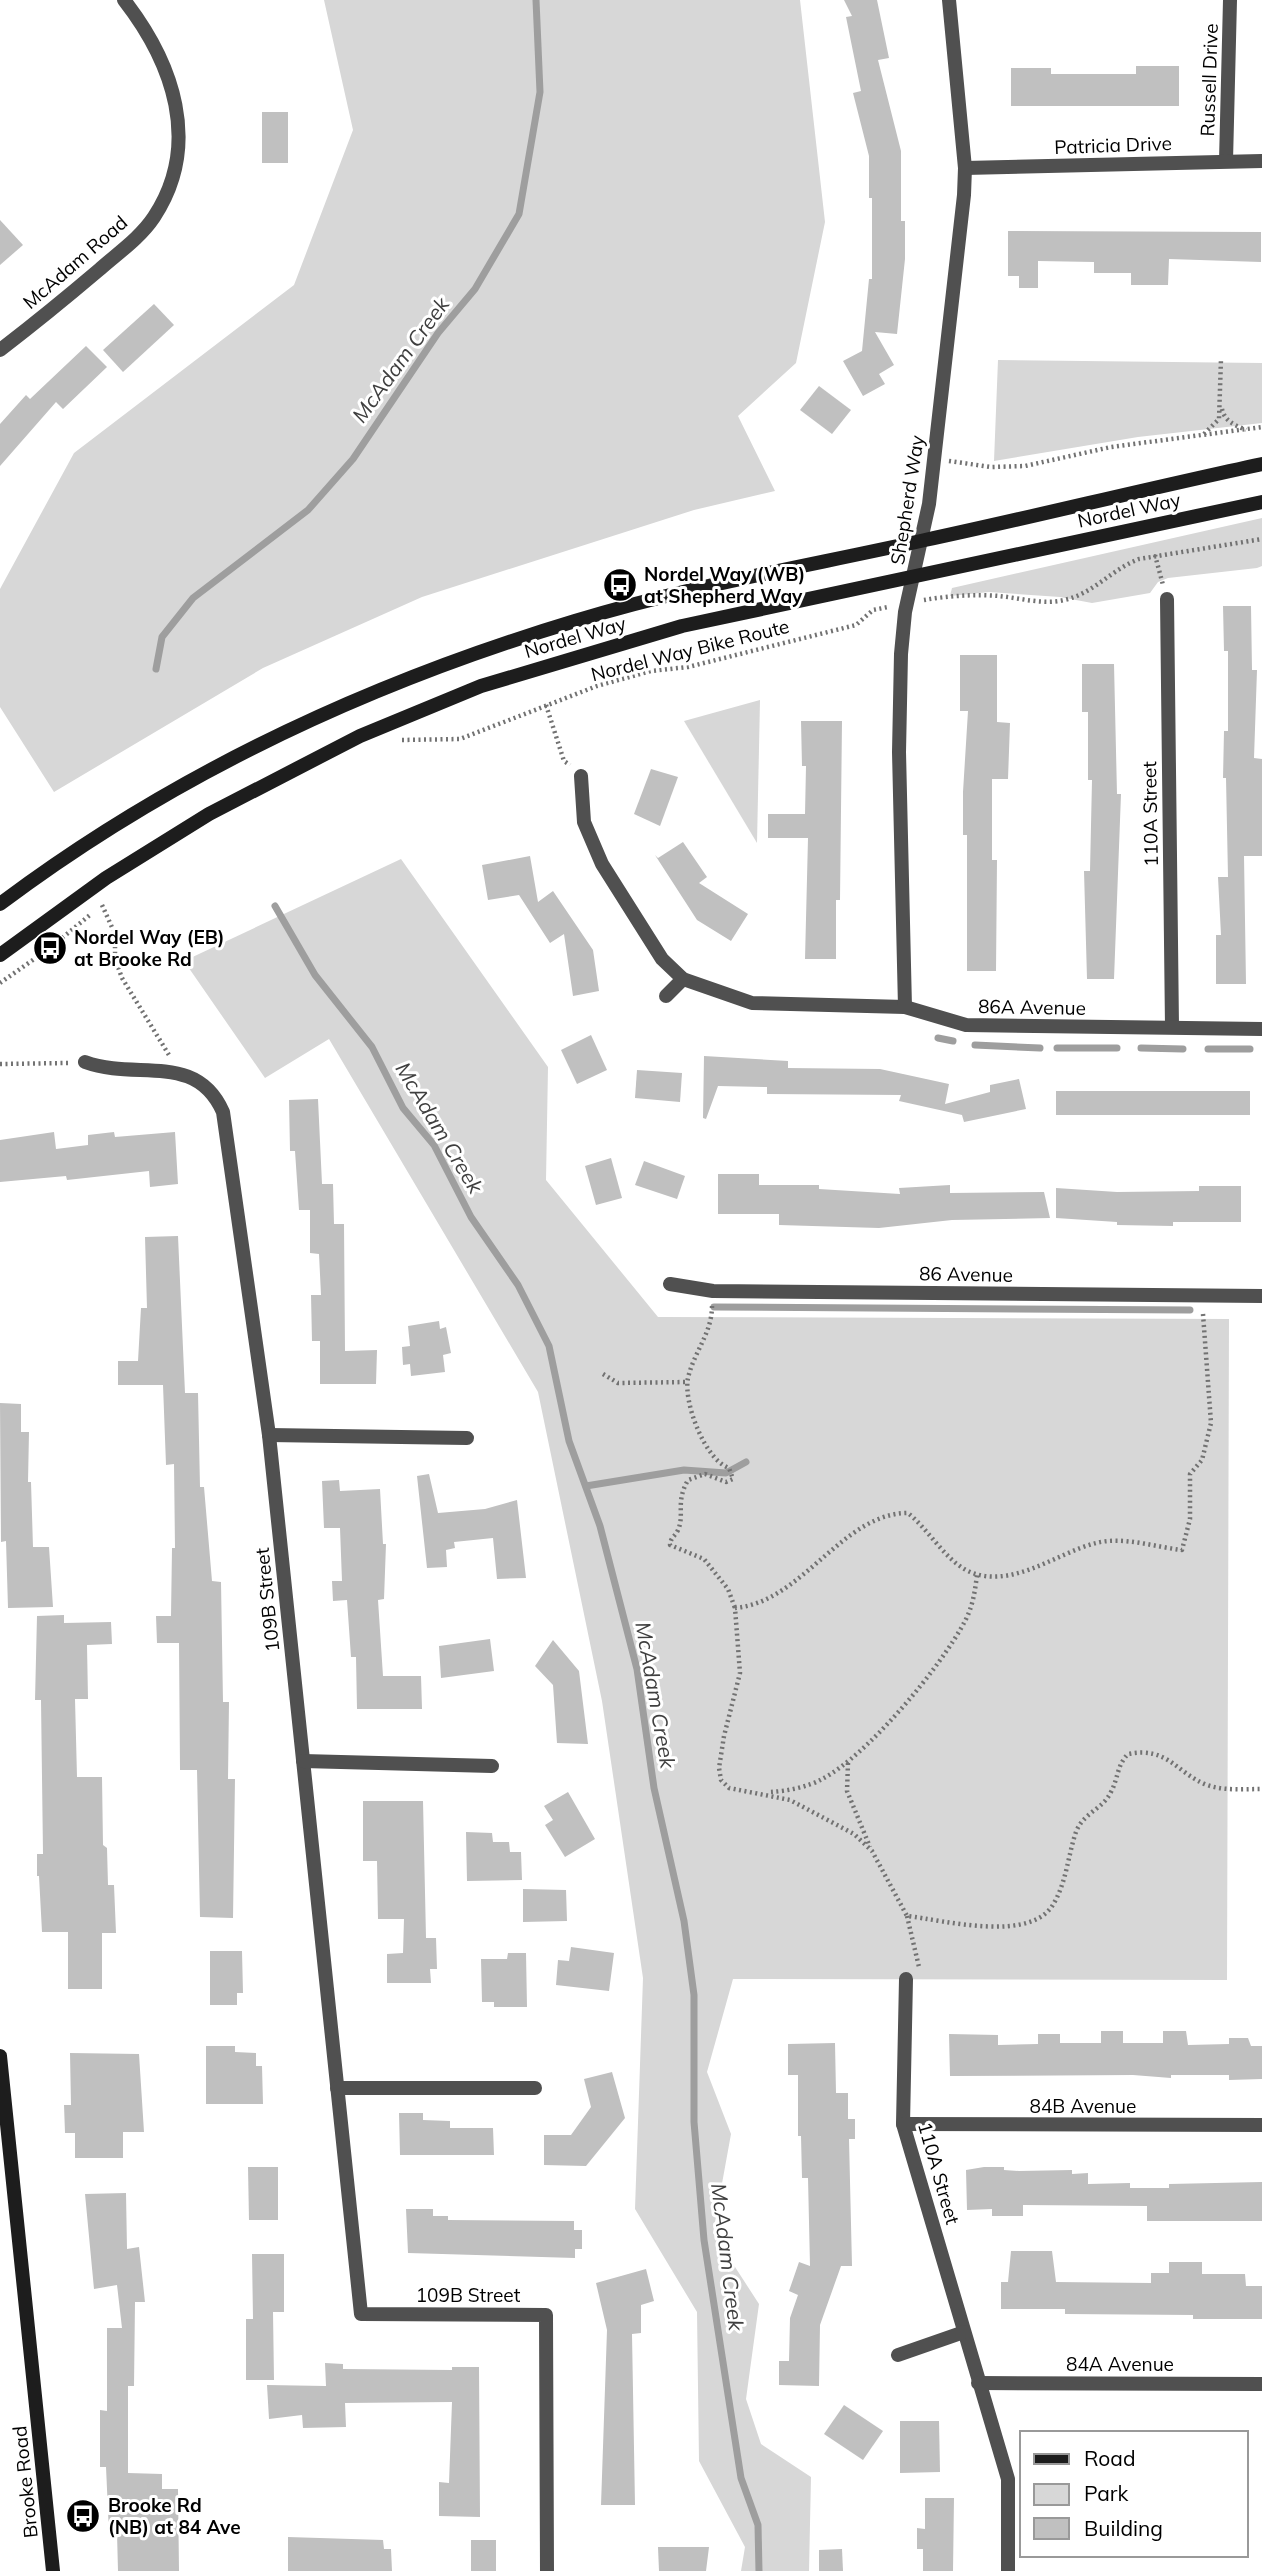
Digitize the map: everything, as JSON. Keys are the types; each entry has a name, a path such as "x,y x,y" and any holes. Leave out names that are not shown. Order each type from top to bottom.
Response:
{"main road":[{"name":"Nordel Way","path":"2,901 84,846 192,780 318,716 400,679 577,620 746,578 1262,464"},
{"name":"Nordel Way","path":"0,954 86,891 209,814 347,742 419,710 538,667 670,629 1262,502"},
{"name":"Brooke Road","path":"0,2056 53,2571"}],"street":[{"name":"McAdam Road","path":"0,350 133,241 153,218 167,192 177,144 173,93 154,42 124,0"},
{"name":"Shepherd Way","path":"905,1007 899,701 905,612 922,541 934,460 950,338 965,168 949,0"},
{"name":"Russell Drive","path":"1226,161 1230,0"},
{"name":"Patricia Drive","path":"965,168 1262,161"},
{"name":"110A Street","path":"1167,599 1172,1027"},
{"name":"86A Avenue","path":"581,776 584,822 602,864 662,959 683,979 752,1003 905,1007 966,1025 1262,1029"},
{"path":"666,996 683,979"},
{"path":"85,1062 122,1071 169,1070"},
{"name":"109B Street","path":"169,1070 203,1083 216,1095 223,1112 269,1435 361,2314 546,2315 547,2571"},
{"name":"86 Avenue","path":"670,1284 713,1291 1262,1296"},
{"path":"269,1435 467,1438"},
{"path":"303,1761 492,1766"},
{"name":"110A Street","path":"913,1979 903,2124 1008,2479 1008,2571"},
{"path":"337,2088 535,2088"},
{"name":"84B Avenue","path":"903,2124 1262,2125"},
{"path":"898,2355 964,2332"},
{"name":"84A Avenue","path":"978,2383 1262,2384"}],"path":[{"path":"1221,359 1224,417 1247,430"},
{"path":"1203,434 1219,419 1222,405"},
{"path":"934,460 991,467 1025,466 1084,452 1262,427"},
{"path":"928,600 995,596 1041,602 1065,600 1096,587 1122,565 1155,555 1262,539"},
{"path":"1155,555 1167,599"},
{"name":"Nordel Way Bike Route","path":"389,743 414,738 460,739 597,686 651,671 688,667 856,625 873,610"},
{"path":"546,705 564,761 581,776"},
{"path":"0,983 50,948 108,900"},
{"path":"102,905 116,934 115,959 122,978 171,1059 169,1070"},
{"path":"0,1064 85,1062"},
{"path":"712,1304 707,1335 687,1382 697,1429 705,1446 717,1464 729,1468 734,1476 731,1481 705,1474 688,1480 679,1496 679,1529 670,1539 670,1545 683,1553 698,1554 704,1559 728,1589 735,1608 740,1673 724,1736 719,1768 721,1780 729,1788 790,1800 854,1834 872,1851"},
{"path":"735,1608 768,1600 861,1530 880,1518 896,1513 908,1513 963,1568 978,1574 1003,1574 1032,1569 1096,1543 1120,1541 1182,1550 1190,1519 1190,1474 1202,1460 1211,1423 1203,1314"},
{"path":"603,1374 627,1383 687,1382"},
{"path":"756,1793 776,1792 821,1780 848,1763 913,1694 964,1622 975,1598 978,1574"},
{"path":"907,1916 997,1928 1015,1926 1047,1913 1066,1875 1076,1833 1083,1819 1111,1793 1122,1759 1128,1754 1147,1752 1162,1756 1212,1787 1262,1789"},
{"path":"848,1763 847,1791 872,1851 907,1916 918,1953 913,1979"}],"green space":[{"path":"324,0 800,0 825,222 796,363 738,416 775,491 694,510 422,597 263,668 54,792 0,707 0,589 74,453 294,285 353,130"},
{"path":"998,360 1262,363 1262,423 1138,437 994,461"},
{"path":"1262,518 1262,566 1257,568 1168,578 1158,582 1150,593 1092,603 1060,597 989,592 950,596 952,588"},
{"path":"760,700 757,843 684,721"},
{"path":"401,859 548,1067 546,1180 658,1317 1229,1319 1227,1980 733,1979 707,2072 731,2134 713,2233 759,2304 746,2399 761,2444 811,2477 809,2571 741,2571 745,2547 699,2461 697,2312 635,2209 643,1978 602,1701 538,1392 329,1039 265,1078 184,961"}],"building":[{"path":"844,0 877,0 889,58 878,60 901,151 901,221 905,221 905,259 897,334 875,332 894,365 879,374 885,384 863,396 843,361 862,351 869,279 872,279 872,198 869,198 869,156 853,93 861,91 846,17 852,16"},
{"path":"1136,66 1179,66 1179,106 1011,106 1011,68 1051,68 1051,74 1136,74"},
{"path":"262,112 288,112 288,163 262,163"},
{"path":"0,220 23,245 0,265"},
{"path":"1008,231 1261,232 1261,262 1169,259 1168,285 1131,285 1131,273 1094,273 1094,262 1038,261 1038,288 1019,288 1019,276 1008,276"},
{"path":"154,304 174,325 123,372 103,350"},
{"path":"86,346 107,367 63,409 56,402 0,466 0,424 26,395 30,399"},
{"path":"819,386 851,410 832,434 800,410"},
{"path":"1223,606 1251,606 1252,670 1257,670 1254,758 1262,759 1262,856 1244,856 1246,984 1216,984 1216,935 1221,935 1218,877 1228,877 1226,778 1223,778 1224,731 1228,731 1228,651 1224,651"},
{"path":"960,655 997,655 997,722 1010,723 1008,779 992,779 992,860 997,860 996,971 967,971 967,835 963,835 963,792 968,711 960,711"},
{"path":"1082,664 1114,664 1117,794 1121,794 1114,979 1087,979 1084,871 1090,871 1092,780 1088,780 1088,712 1082,712"},
{"path":"801,721 842,721 840,900 836,900 836,959 805,959 808,838 768,838 768,814 805,814 806,766 802,766"},
{"path":"651,769 678,777 660,826 634,814"},
{"path":"683,842 707,877 699,883 748,914 731,941 697,920 655,855 658,858"},
{"path":"530,856 538,902 553,891 593,950 599,991 573,996 564,934 550,943 519,895 488,900 482,865"},
{"path":"591,1035 607,1070 577,1084 561,1050"},
{"path":"704,1056 788,1061 788,1068 880,1069 949,1084 945,1104 990,1092 990,1085 1019,1079 1026,1109 964,1122 962,1115 899,1101 901,1095 767,1094 767,1087 718,1086 706,1119 703,1118"},
{"path":"637,1070 682,1073 680,1102 635,1098"},
{"path":"1056,1091 1250,1091 1250,1115 1056,1115"},
{"path":"318,1099 322,1184 333,1184 334,1224 344,1224 345,1351 377,1350 376,1384 320,1384 320,1341 312,1341 311,1295 321,1295 319,1254 310,1253 310,1210 299,1210 295,1151 290,1151 289,1100"},
{"path":"54,1132 56,1149 88,1145 88,1135 114,1132 115,1137 175,1132 178,1184 150,1187 149,1171 67,1180 66,1176 0,1182 0,1140"},
{"path":"611,1158 622,1198 596,1205 585,1166"},
{"path":"644,1161 685,1176 677,1199 635,1185"},
{"path":"718,1174 759,1174 759,1185 819,1185 819,1189 900,1194 899,1188 950,1185 950,1193 1044,1192 1050,1218 952,1220 879,1228 779,1225 779,1214 718,1214"},
{"path":"1199,1186 1241,1186 1241,1222 1173,1222 1173,1226 1117,1225 1117,1222 1056,1218 1056,1188 1117,1192 1199,1191"},
{"path":"178,1236 185,1393 198,1393 200,1487 204,1487 212,1581 221,1582 223,1702 229,1702 228,1779 235,1779 233,1918 200,1917 197,1770 180,1770 179,1643 157,1643 156,1616 171,1616 172,1548 175,1548 174,1464 166,1465 163,1385 118,1385 118,1361 138,1361 141,1308 147,1308 145,1237"},
{"path":"439,1321 440,1329 446,1327 451,1353 443,1355 445,1372 411,1376 410,1364 403,1365 402,1347 410,1346 408,1326"},
{"path":"0,1403 21,1404 21,1432 29,1432 28,1482 31,1482 33,1547 49,1547 53,1607 8,1608 6,1541 1,1542"},
{"path":"429,1474 438,1513 485,1509 517,1500 526,1578 497,1579 493,1538 454,1542 455,1548 446,1550 447,1567 427,1568 417,1476"},
{"path":"339,1480 340,1491 380,1489 383,1544 386,1544 384,1599 378,1600 383,1676 421,1676 422,1709 357,1709 356,1657 351,1657 347,1600 333,1601 332,1581 342,1581 340,1528 324,1528 322,1481"},
{"path":"64,1615 64,1623 111,1622 112,1644 87,1645 88,1699 75,1699 77,1777 102,1777 103,1845 107,1848 108,1885 114,1885 116,1933 102,1933 102,1989 68,1989 68,1932 42,1932 37,1876 37,1854 43,1854 41,1700 35,1700 37,1616"},
{"path":"490,1639 494,1671 441,1678 439,1646"},
{"path":"553,1640 579,1671 588,1744 557,1743 553,1685 535,1666"},
{"path":"568,1792 595,1839 565,1857 545,1825 553,1820 544,1806"},
{"path":"363,1801 423,1801 426,1938 436,1938 437,1969 430,1969 431,1983 387,1983 387,1954 403,1953 404,1919 378,1919 377,1861 363,1861"},
{"path":"466,1832 492,1833 493,1842 509,1842 510,1852 521,1852 522,1880 467,1881"},
{"path":"523,1889 566,1890 567,1921 523,1922"},
{"path":"571,1947 614,1953 609,1991 556,1985 558,1960 569,1961"},
{"path":"210,1951 242,1951 243,1993 237,1993 237,2005 210,2005"},
{"path":"508,1953 526,1953 527,2007 494,2007 494,2002 482,2002 481,1959 507,1959"},
{"path":"1101,2031 1123,2031 1123,2043 1163,2043 1163,2031 1186,2031 1188,2045 1229,2044 1229,2038 1248,2038 1251,2046 1262,2046 1262,2079 1229,2080 1229,2075 1171,2075 1171,2078 1133,2075 950,2076 949,2034 998,2035 998,2045 1038,2044 1038,2034 1060,2034 1060,2043 1101,2043"},
{"path":"835,2043 836,2093 848,2093 848,2119 855,2119 855,2139 849,2139 852,2266 841,2266 820,2325 819,2386 779,2385 779,2361 789,2361 790,2318 798,2295 789,2291 799,2262 810,2266 808,2178 802,2178 801,2136 798,2136 798,2075 788,2075 788,2044"},
{"path":"206,2046 235,2046 235,2052 256,2053 256,2066 262,2066 263,2104 206,2104"},
{"path":"70,2053 139,2054 144,2132 123,2132 123,2158 75,2158 75,2133 65,2133 64,2105 71,2105"},
{"path":"612,2072 625,2118 586,2166 544,2165 544,2135 571,2135 591,2107 584,2079"},
{"path":"399,2113 423,2113 423,2120 450,2121 450,2128 493,2128 494,2155 400,2155"},
{"path":"248,2167 278,2167 278,2220 249,2220"},
{"path":"1004,2167 1004,2170 1019,2171 1072,2170 1072,2174 1088,2173 1088,2184 1130,2183 1130,2188 1169,2188 1169,2184 1262,2182 1262,2221 1147,2221 1147,2206 1023,2205 1023,2216 992,2216 992,2209 967,2210 966,2170"},
{"path":"126,2193 127,2249 139,2247 145,2302 135,2302 134,2386 128,2386 128,2473 162,2474 162,2489 178,2489 179,2571 118,2571 117,2533 109,2533 106,2467 100,2467 100,2410 107,2411 107,2328 122,2328 117,2285 94,2289 85,2194"},
{"path":"406,2209 433,2209 433,2216 448,2216 448,2220 574,2221 574,2230 582,2230 582,2249 575,2249 575,2258 408,2253"},
{"path":"1011,2251 1052,2251 1056,2282 1151,2283 1151,2273 1169,2273 1169,2262 1202,2262 1202,2274 1245,2274 1246,2286 1262,2286 1262,2319 1193,2319 1193,2315 1065,2314 1065,2309 1001,2309 1001,2282 1008,2282"},
{"path":"252,2254 284,2254 284,2312 273,2312 274,2380 246,2380 246,2319 253,2319"},
{"path":"646,2269 654,2301 641,2305 641,2333 632,2334 635,2505 601,2505 607,2330 596,2283"},
{"path":"325,2363 343,2364 343,2369 452,2370 452,2367 479,2367 480,2517 439,2516 439,2482 449,2483 452,2402 345,2403 346,2427 303,2428 302,2415 269,2419 267,2385 326,2386"},
{"path":"844,2405 883,2431 863,2460 824,2434"},
{"path":"900,2421 939,2421 940,2472 900,2473"},
{"path":"925,2498 954,2498 953,2571 923,2571 923,2549 917,2549 917,2528 925,2529"},
{"path":"288,2537 383,2540 384,2549 391,2549 392,2571 288,2571"},
{"path":"471,2540 496,2540 496,2571 471,2571"},
{"path":"658,2547 709,2547 706,2571 659,2571"},
{"path":"842,2549 843,2571 819,2571 819,2550"}],"waterway":[{"name":"McAdam Creek","path":"156,669 162,637 193,598 308,510 353,459 438,333 475,289 519,214 540,92 536,0"},
{"name":"McAdam Creek","path":"275,906 315,975 372,1047 403,1108 434,1145 471,1217 518,1285 549,1346 569,1441 600,1526 637,1669 654,1788 684,1921 694,1995 694,2122 704,2240 741,2478 758,2525 759,2571"},
{"path":"938,1038 953,1041"},
{"path":"975,1045 1040,1048"},
{"path":"1057,1048 1117,1048"},
{"path":"1141,1048 1183,1049"},
{"path":"1208,1049 1250,1049"},
{"path":"714,1307 1190,1310"},
{"path":"586,1486 684,1470 726,1473 746,1462"}],"place":[{"name":"Nordel Way (WB) at Shepherd Way","path":"620,585"},
{"name":"Nordel Way (EB) at Brooke Rd","path":"50,948"},
{"name":"Brooke Rd (NB) at 84 Ave","path":"83,2516"}]}
